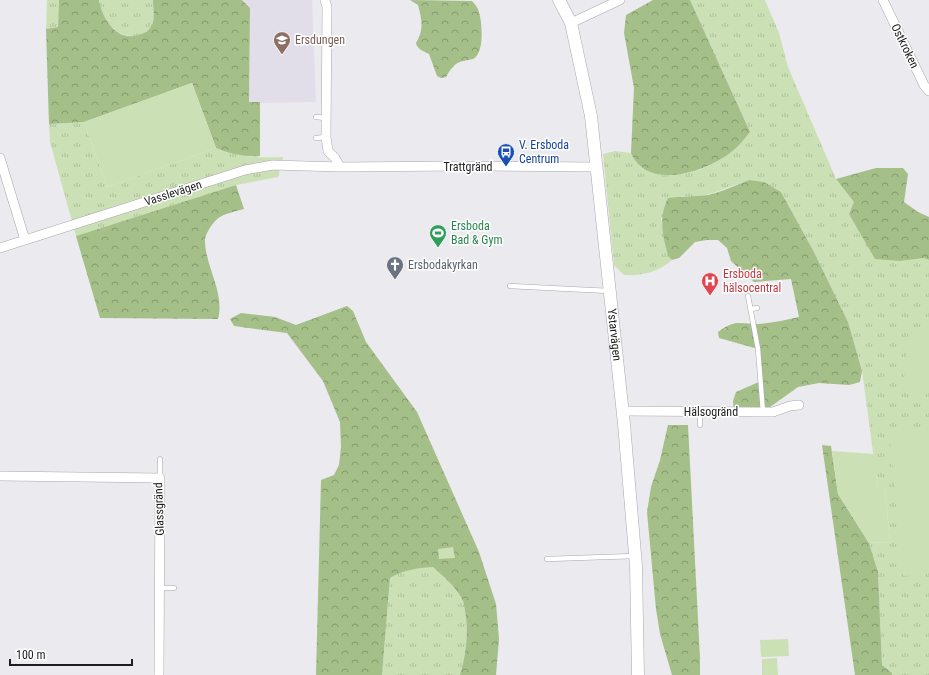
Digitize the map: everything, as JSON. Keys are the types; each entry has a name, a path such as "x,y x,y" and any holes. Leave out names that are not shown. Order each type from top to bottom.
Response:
{"street":[{"path":"325,0 327,7 326,138 328,150 340,167"},
{"name":"Ystarvägen","path":"558,0 570,23 591,116 622,411 635,556 638,675"},
{"path":"570,23 620,0"},
{"name":"Ostkroken","path":"883,0 924,85 929,91"},
{"path":"0,158 25,240"},
{"name":"Vasslevägen","path":"0,248 245,170 273,164 324,167"},
{"name":"Trattgränd","path":"324,167 596,167"},
{"name":"Hälsogränd","path":"622,411 772,412 790,406 799,405"},
{"name":"Glassgränd","path":"0,476 160,478 159,675"}],"lane":[{"path":"316,117 327,118"},
{"path":"316,138 326,138"},
{"path":"510,286 609,291"},
{"path":"748,296 758,349 763,412"},
{"path":"751,310 757,308"},
{"path":"700,412 700,425"},
{"path":"160,459 160,478"},
{"path":"547,559 635,556"},
{"path":"160,588 174,588"}],"shaded area":[{"name":"Ersdungen","path":"242,0 312,0 316,102 249,103 250,8"}],"green space":[{"path":"47,0 59,0 58,27 46,29"},
{"path":"59,0 99,0 103,14 111,27 123,35 130,36 144,33 151,27 154,13 153,0 242,0 250,8 249,102 260,102 260,156 238,155 216,148 192,83 84,122 49,124 46,29 58,27"},
{"path":"99,0 153,0 154,16 152,25 143,34 136,36 124,35 117,32 105,18"},
{"path":"410,0 472,1 479,11 481,23 482,37 477,56 473,59 457,63 446,77 441,78 437,76 429,54 421,50 416,43 421,29 421,20 418,5"},
{"path":"653,0 690,0 750,132 733,151 726,156 703,168 675,175 661,175 649,171 639,164 631,153 634,88 624,33 626,15"},
{"path":"690,0 765,0 779,33 788,67 836,179 900,261 924,258 929,260 929,675 892,675 892,673 882,665 878,572 869,543 890,542 885,489 878,489 862,371 848,322 814,252 781,192 764,182 749,180 710,194 696,197 682,196 661,219 668,256 672,260 661,268 637,275 624,275 614,265 603,154 615,151 631,153 639,164 649,171 661,175 675,175 703,168 715,163 733,151 750,132"},
{"path":"192,83 216,148 107,187 84,122"},
{"path":"84,122 107,187 216,148 249,156 283,157 278,177 236,185 76,236 50,142 49,124"},
{"path":"876,168 903,168 908,174 904,202 918,212 929,217 929,260 924,258 900,261 875,259 849,214 854,202 836,179"},
{"path":"749,180 764,182 781,192 814,252 848,322 862,371 860,382 849,385 819,383 798,387 763,412 734,412 733,401 736,392 761,381 758,349 719,338 718,332 729,325 738,323 764,324 799,317 791,279 754,282 731,261 727,248 718,240 695,242 679,258 672,260 668,256 663,234 662,220 668,198 708,195"},
{"path":"236,185 244,209 220,217 210,228 205,239 208,261 219,300 218,319 100,318 76,236"},
{"path":"347,306 353,311 366,342 417,412 479,552 496,604 499,639 496,675 460,675 467,635 464,603 453,586 433,567 411,570 390,578 382,675 316,675 321,480 334,475 339,465 341,447 340,422 323,381 287,333 234,326 230,319 241,313 275,317 296,325"},
{"path":"909,330 929,332 929,390 903,387"},
{"path":"668,425 688,425 700,675 672,675 660,634 656,609 647,512 651,487 660,460"},
{"path":"929,428 929,573 904,576 889,432"},
{"path":"822,445 831,446 838,494 869,543 878,572 882,665 892,673 892,675 855,675"},
{"path":"832,451 874,454 878,489 885,489 890,542 869,543 838,494"},
{"path":"453,547 455,558 439,559 438,549"},
{"path":"433,567 453,586 464,603 467,635 460,675 382,675 390,578 411,570"},
{"path":"788,639 789,656 761,657 760,640"},
{"path":"777,658 778,675 762,675 762,659"}],"place":[{"name":"Ersdungen","path":"282,55"},
{"name":"V. Ersboda Centrum","path":"506,167"},
{"name":"Ersboda Bad & Gym","path":"438,248"},
{"name":"Ersbodakyrkan","path":"395,280"},
{"name":"Ersboda hälsocentral","path":"710,296"}]}
